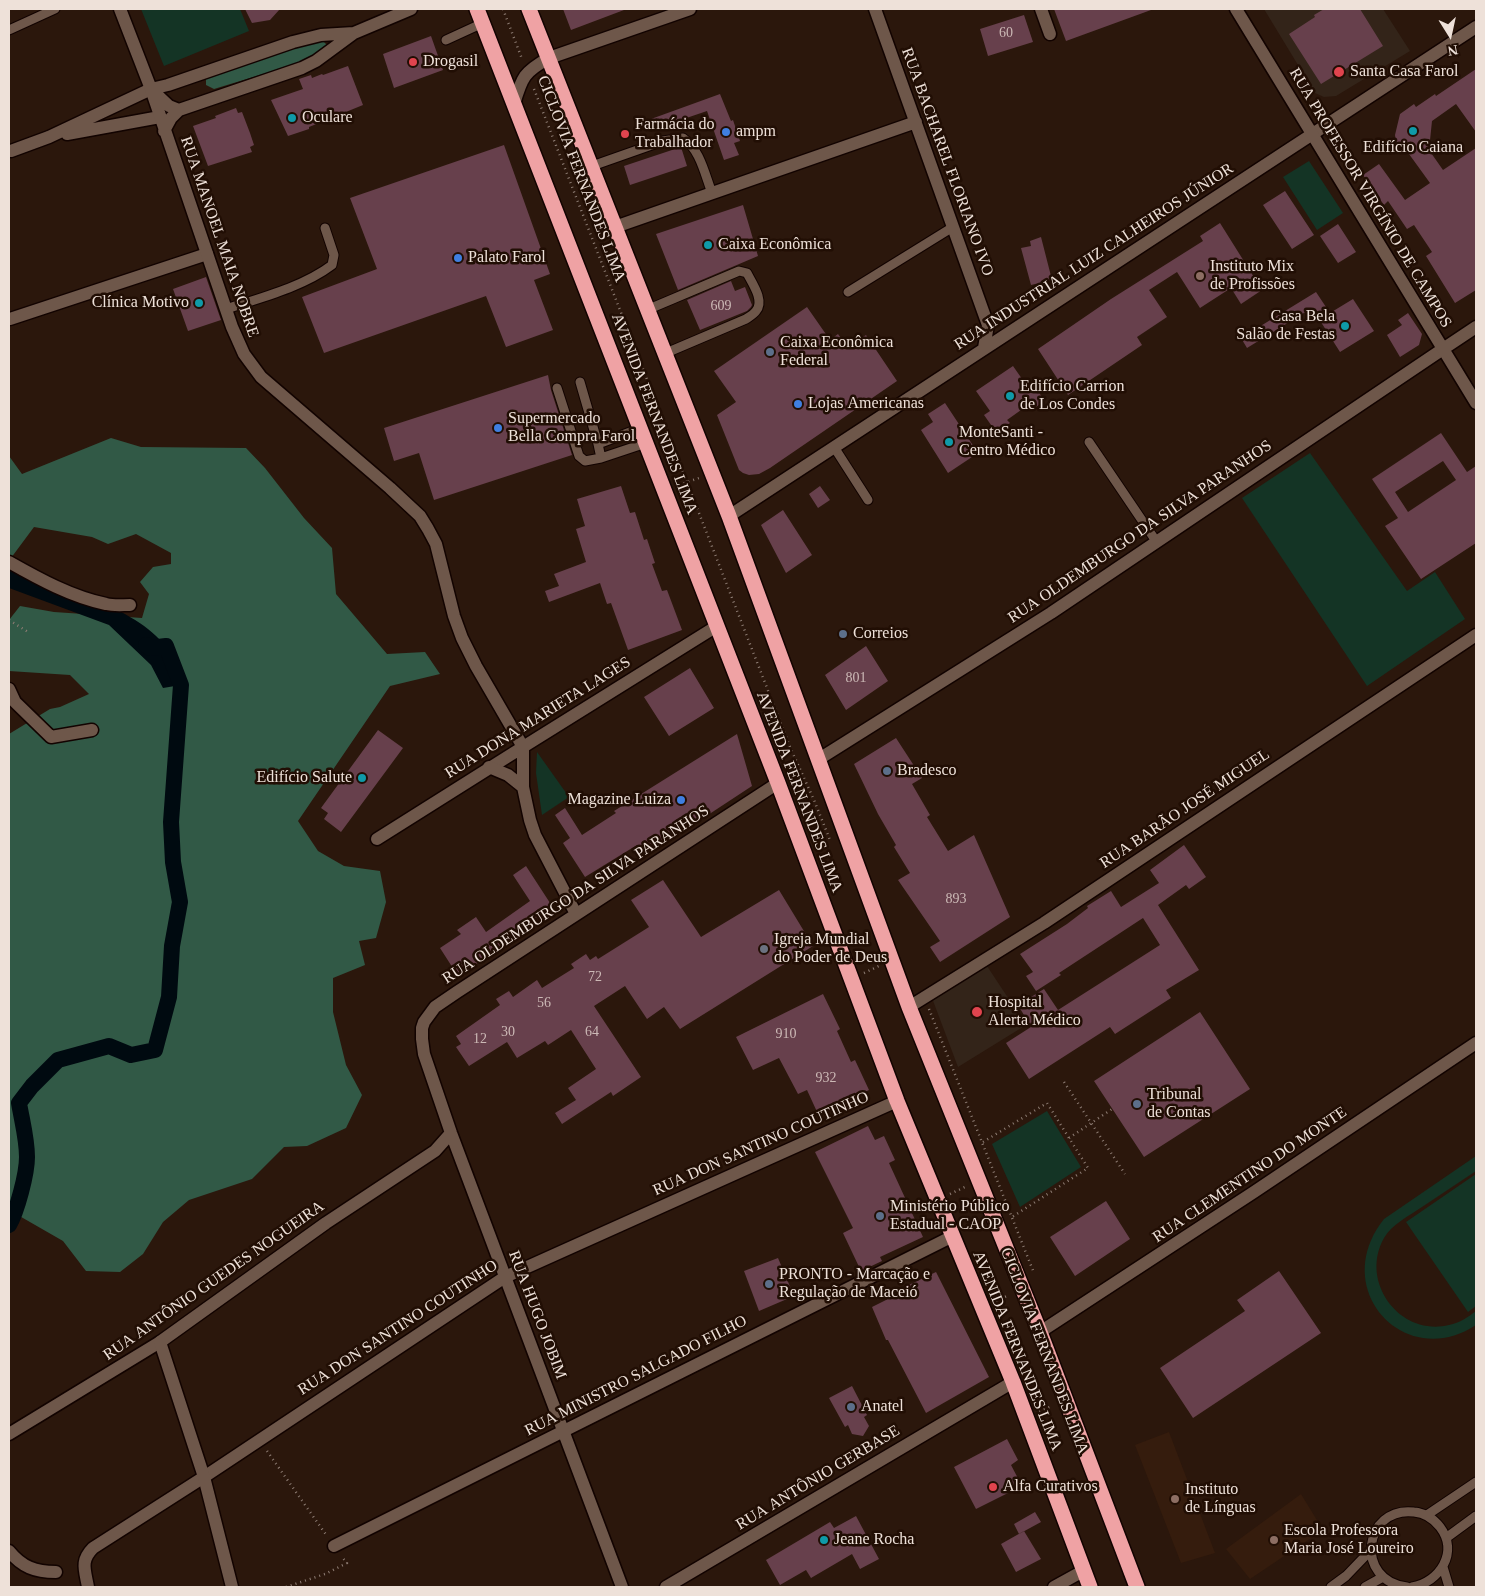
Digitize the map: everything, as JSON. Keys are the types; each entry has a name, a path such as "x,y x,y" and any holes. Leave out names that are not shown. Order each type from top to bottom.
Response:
{"highway":[{"name":"AVENIDA FERNANDES LIMA","path":"477,9 778,783 897,1101 1013,1382 1090,1587"},
{"name":"AVENIDA FERNANDES LIMA","path":"529,9 729,516 909,1007 1040,1332 1137,1587"}],"street":[{"name":"RUA MANOEL MAIA NOBRE","path":"120,9 160,117 226,309 244,354 261,377 420,516 436,544 454,616 462,638 523,747"},
{"path":"164,130 171,118 179,110 302,68 316,61 354,33 411,9"},
{"path":"514,104 527,72 549,58 690,9"},
{"name":"RUA BACHAREL FLORIANO IVO","path":"875,9 988,326 984,348"},
{"path":"1041,9 1050,34"},
{"name":"RUA PROFESSOR VIRGÍNIO DE CAMPOS","path":"1236,9 1476,403"},
{"name":"RUA INDUSTRIAL LUIZ CALHEIROS JÚNIOR","path":"729,516 1476,27"},
{"path":"11,152 49,137 150,89 168,85 300,40 321,35 354,33"},
{"name":"RUA MANOEL MAIA NOBRE","path":"150,89 169,106 179,110"},
{"path":"49,137 160,117"},
{"path":"616,227 916,122"},
{"path":"10,319 207,254"},
{"path":"988,326 1012,332"},
{"name":"RUA OLDEMBURGO DA SILVA PARANHOS","path":"819,759 1051,612 1476,327"},
{"path":"9,562 36,578 84,598 108,605 130,605"},
{"name":"RUA DONA MARIETA LAGES","path":"377,839 489,767 717,626"},
{"name":"RUA BARÃO JOSÉ MIGUEL","path":"909,1007 1044,923 1476,635"},
{"path":"9,689 15,702 51,737 92,730"},
{"path":"523,747 523,787 530,820 535,835 576,914"},
{"path":"489,767 508,775 523,787"},
{"name":"RUA OLDEMBURGO DA SILVA PARANHOS","path":"424,1054 422,1028 428,1016 435,1008 778,783"},
{"name":"RUA CLEMENTINO DO MONTE","path":"1040,1332 1476,1044"},
{"name":"RUA HUGO JOBIM","path":"424,1054 458,1152 622,1587"},
{"name":"RUA DON SANTINO COUTINHO","path":"88,1587 84,1566 85,1556 93,1548 204,1477 505,1277 897,1101"},
{"name":"RUA ANTÔNIO GUEDES NOGUEIRA","path":"9,1434 160,1342 326,1223 435,1151 451,1133"},
{"path":"435,1151 458,1152"},
{"name":"RUA MINISTRO SALGADO FILHO","path":"334,1546 953,1236"},
{"path":"160,1342 204,1477 232,1587"},
{"name":"RUA ANTÔNIO GERBASE","path":"666,1587 1013,1382"},
{"path":"9,1551 16,1560 30,1569 56,1572"},
{"path":"1054,1587 1083,1571"}],"lane":[{"path":"9,30 55,9"},
{"path":"446,40 483,23"},
{"path":"592,166 663,141 683,138 689,141 696,151 712,193"},
{"path":"848,292 953,227"},
{"path":"226,309 267,296 319,274 332,265 334,255 325,228"},
{"path":"649,310 739,272 747,273 758,296 759,306 746,319 666,353"},
{"path":"580,382 601,458"},
{"path":"557,388 579,456 585,461 601,458 644,435"},
{"path":"598,444 644,435"},
{"path":"1089,442 1156,541"},
{"path":"834,447 868,500"},
{"path":"1427,1516 1476,1482"},
{"path":"1407,1587 1390,1583 1382,1577 1372,1560 1370,1550 1375,1531 1389,1517 1408,1511 1427,1516 1436,1521 1446,1538 1448,1548 1443,1568 1437,1576 1429,1582 1412,1587"},
{"path":"1446,1538 1476,1516"},
{"path":"1331,1587 1346,1576 1370,1550"},
{"path":"1443,1568 1449,1587"},
{"path":"1365,1587 1382,1577"}],"path":[{"name":"CICLOVIA FERNANDES LIMA","path":"503,9 790,747 833,846"},
{"path":"665,491 712,472"},
{"path":"9,620 28,632"},
{"path":"778,783 819,759"},
{"path":"851,978 892,961"},
{"path":"925,997 1036,1278"},
{"path":"1064,1082 1125,1174"},
{"path":"983,1142 1047,1103 1088,1168 1012,1217"},
{"path":"1069,1138 1112,1109"},
{"path":"938,1200 978,1181"},
{"path":"982,1307 1022,1289"},
{"path":"1025,1417 1066,1400"},
{"path":"259,1439 347,1563 325,1574 286,1587"}],"shaded area":[{"name":"Santa Casa Farol","path":"1264,9 1383,9 1410,51 1336,96 1324,97 1315,93"},
{"path":"9,568 93,599 135,620 152,632 165,646 181,685 163,688 151,665 109,625 9,588"},
{"name":"Hospital Alerta Médico","path":"985,963 1026,1025 958,1067 932,998"},
{"name":"Instituto de Línguas","path":"1169,1432 1215,1553 1181,1563 1135,1445"},
{"name":"Escola Professora Maria José Loureiro","path":"1301,1494 1323,1530 1250,1579 1226,1549"}],"green space":[{"path":"141,9 240,9 249,31 164,66"},
{"path":"322,40 327,45 309,60 214,89 206,85 206,77 291,47"},
{"path":"1309,161 1343,213 1317,230 1283,177"},
{"path":"111,438 141,447 246,448 265,468 304,518 332,548 336,594 387,654 425,652 440,674 390,686 298,821 318,851 344,866 380,871 386,902 376,938 359,941 365,965 333,978 333,1012 346,1065 362,1095 346,1128 307,1146 284,1147 252,1179 189,1200 163,1222 143,1254 120,1272 86,1271 63,1241 9,1210 9,734 50,709 60,707 89,694 70,675 9,671 9,620 20,606 54,612 142,618 149,594 140,582 153,567 171,564 171,553 136,534 108,544 92,537 34,527 11,558 9,556 9,456 22,474"},
{"path":"1310,453 1407,591 1435,572 1465,619 1367,686 1242,498"},
{"path":"537,752 569,797 542,815 536,773"},
{"path":"1047,1111 1081,1167 1020,1207 992,1144"},
{"path":"1476,1156 1476,1171 1401,1221 1387,1233 1378,1255 1377,1272 1381,1288 1389,1302 1400,1314 1415,1323 1431,1327 1449,1325 1467,1318 1476,1311 1476,1325 1449,1337 1424,1338 1401,1331 1382,1316 1370,1296 1365,1272 1369,1246 1384,1219"},
{"path":"1476,1174 1476,1306 1468,1312 1406,1222"}],"building":[{"path":"245,9 280,9 270,20 252,23"},
{"path":"563,9 624,9 624,10 571,30"},
{"path":"1054,9 1151,9 1151,10 1066,41"},
{"path":"1324,9 1360,9 1383,46 1321,84 1289,34"},
{"path":"1024,15 1033,42 988,56 980,29"},
{"name":"Drogasil","path":"431,36 443,70 394,88 383,54"},
{"path":"348,66 363,105 309,127 309,129 288,136 271,100 303,89 299,79 311,75 312,78"},
{"path":"1476,69 1476,132 1456,104 1432,121 1429,150 1443,170 1476,148 1476,290 1455,303 1426,256 1432,252 1414,225 1407,229 1388,201 1384,205 1363,175 1379,164 1405,200 1430,183 1409,154 1404,154 1396,142 1395,135 1400,114 1414,104 1416,107 1435,94 1436,96"},
{"path":"720,94 731,121 733,120 740,141 734,143 739,155 724,160 707,111 654,129 651,119"},
{"path":"236,108 238,113 242,112 250,133 254,145 250,147 252,152 208,166 193,126 216,118 215,116"},
{"name":"Palato Farol","path":"504,145 550,274 534,280 553,330 506,347 486,296 324,353 302,297 377,269 350,198"},
{"path":"681,147 687,166 630,185 624,166"},
{"path":"1285,191 1314,235 1292,249 1263,205"},
{"name":"Caixa Econômica","path":"743,205 758,256 678,290 656,234"},
{"path":"1220,223 1262,290 1241,304 1231,288 1200,308 1177,272 1149,290 1167,317 1137,337 1142,345 1068,395 1038,349 1111,299 1203,241 1200,236"},
{"path":"1338,224 1356,252 1338,263 1320,236"},
{"path":"1041,237 1052,280 1031,285 1021,248 1031,246 1030,241"},
{"name":"Clínica Motivo","path":"206,277 221,320 188,331 173,289"},
{"path":"731,281 735,291 745,287 752,305 751,307 747,311 700,330 687,300"},
{"path":"1316,292 1330,313 1353,299 1374,331 1340,352 1312,308 1247,348 1241,338"},
{"name":"Lojas Americanas","path":"807,307 830,340 838,334 847,347 866,335 897,381 770,468 759,474 749,475 743,473 739,470 717,415 736,402 714,371"},
{"path":"1408,313 1422,334 1419,345 1400,357 1387,335 1402,325 1398,320"},
{"name":"Edifício Carrion de Los Condes","path":"1013,366 1027,386 1032,383 1045,401 1031,410 1028,405 1007,420 1010,423 996,432 984,415 990,411 976,391"},
{"path":"548,375 572,455 434,500 419,453 394,461 384,428"},
{"name":"MonteSanti - Centro Médico","path":"945,403 978,453 948,473 921,430 933,422 928,414"},
{"path":"1441,433 1467,472 1476,466 1476,543 1421,579 1385,526 1398,518 1372,479","holes":["1443,461 1456,480 1408,512 1395,492"]},
{"path":"621,486 630,513 635,512 644,540 647,539 655,563 652,564 662,591 667,590 682,630 628,650 611,603 607,604 600,583 549,602 545,591 559,586 554,574 586,562 576,529 585,526 577,499"},
{"path":"820,486 830,500 818,508 809,494"},
{"path":"783,510 812,555 786,573 761,525"},
{"path":"866,646 888,681 846,710 825,675"},
{"path":"690,668 714,708 669,736 644,697"},
{"name":"Edifício Salute","path":"378,730 403,748 341,832 324,819 328,813 321,808"},
{"name":"Magazine Luiza","path":"737,734 752,786 644,857 637,845 585,877 563,843 570,838 555,815 565,808 582,835 616,813 614,811"},
{"path":"896,738 922,778 912,784 930,815 927,817 948,851 974,835 1010,917 940,962 930,947 940,941 898,880 910,873 894,847 896,845 878,814 854,764"},
{"path":"1184,845 1206,877 1189,889 1186,885 1158,905 1199,970 1166,990 1171,998 1115,1034 1110,1027 1029,1079 1006,1043 1031,1027 1018,1005 1044,989 1058,1010 1160,945 1143,918 1059,973 1061,975 1036,991 1026,976 1033,972 1020,954 1067,924 1088,908 1087,906 1111,891 1121,907 1159,883 1150,870"},
{"path":"526,866 552,906 534,919 538,925 523,936 521,934 458,976 440,948 461,934 457,930 476,917 486,932 530,901 513,875"},
{"path":"663,880 701,937 779,890 813,946 680,1029 664,1007 647,1019 625,986 594,1006 641,1077 613,1096 611,1092 562,1124 555,1113 576,1100 568,1088 596,1069 571,1030 548,1045 545,1041 517,1058 507,1042 469,1066 456,1047 461,1044 456,1036 500,1005 496,999 509,991 513,997 537,980 542,988 574,968 571,964 586,954 590,960 596,956 598,959 649,927 631,900"},
{"path":"823,994 840,1029 837,1031 851,1062 855,1060 869,1090 818,1114 807,1090 798,1094 779,1058 753,1070 736,1037"},
{"path":"1200,1012 1250,1089 1144,1157 1094,1081"},
{"path":"868,1126 875,1140 884,1136 895,1160 889,1163 923,1237 880,1257 882,1261 861,1271 843,1233 853,1228 815,1152"},
{"path":"1106,1201 1130,1239 1075,1276 1050,1237"},
{"name":"PRONTO - Marcação e Regulação de Maceió","path":"778,1258 794,1296 759,1311 744,1271"},
{"path":"1279,1271 1321,1333 1193,1418 1160,1368 1245,1311 1237,1300"},
{"path":"936,1272 989,1377 926,1413 888,1340 886,1340 872,1307 894,1296 892,1293"},
{"path":"852,1386 867,1415 864,1417 869,1426 863,1436 852,1434 848,1425 845,1427 829,1398"},
{"path":"1007,1439 1018,1460 1011,1465 1022,1486 976,1509 954,1467"},
{"path":"1035,1512 1041,1522 1019,1534 1014,1524"},
{"path":"856,1516 879,1559 860,1569 852,1554 811,1578 806,1570 780,1585 766,1560 830,1522 834,1528"},
{"path":"1024,1531 1041,1559 1016,1572 1001,1544"}],"waterway":[{"path":"9,1225 18,1202 27,1164 26,1144 19,1103 32,1086 58,1060 109,1046 131,1055 155,1050 169,997 172,946 180,902 173,862 171,822 181,685 166,646 150,648 146,645"}],"place":[{"name":"Drogasil","path":"413,62"},
{"name":"Santa Casa Farol","path":"1339,72"},
{"name":"Oculare","path":"292,118"},
{"name":"Edifício Caiana","path":"1413,131"},
{"name":"ampm","path":"726,132"},
{"name":"Farmácia do Trabalhador","path":"625,134"},
{"name":"Caixa Econômica","path":"708,245"},
{"name":"Palato Farol","path":"458,258"},
{"name":"Instituto Mix de Profissões","path":"1200,276"},
{"name":"Clínica Motivo","path":"199,303"},
{"name":"Casa Bela Salão de Festas","path":"1345,326"},
{"name":"Caixa Econômica Federal","path":"770,352"},
{"name":"Edifício Carrion de Los Condes","path":"1010,396"},
{"name":"Lojas Americanas","path":"798,404"},
{"name":"Supermercado Bella Compra Farol","path":"498,428"},
{"name":"MonteSanti - Centro Médico","path":"949,442"},
{"name":"Correios","path":"843,634"},
{"name":"Bradesco","path":"887,771"},
{"name":"Edifício Salute","path":"362,778"},
{"name":"Magazine Luiza","path":"681,800"},
{"name":"Igreja Mundial do Poder de Deus","path":"764,949"},
{"name":"Hospital Alerta Médico","path":"977,1012"},
{"name":"Tribunal de Contas","path":"1137,1104"},
{"name":"Ministério Público Estadual - CAOP","path":"880,1216"},
{"name":"PRONTO - Marcação e Regulação de Maceió","path":"769,1284"},
{"name":"Anatel","path":"851,1407"},
{"name":"Alfa Curativos","path":"993,1487"},
{"name":"Instituto de Línguas","path":"1175,1499"},
{"name":"Jeane Rocha","path":"824,1540"},
{"name":"Escola Professora Maria José Loureiro","path":"1274,1540"}]}
